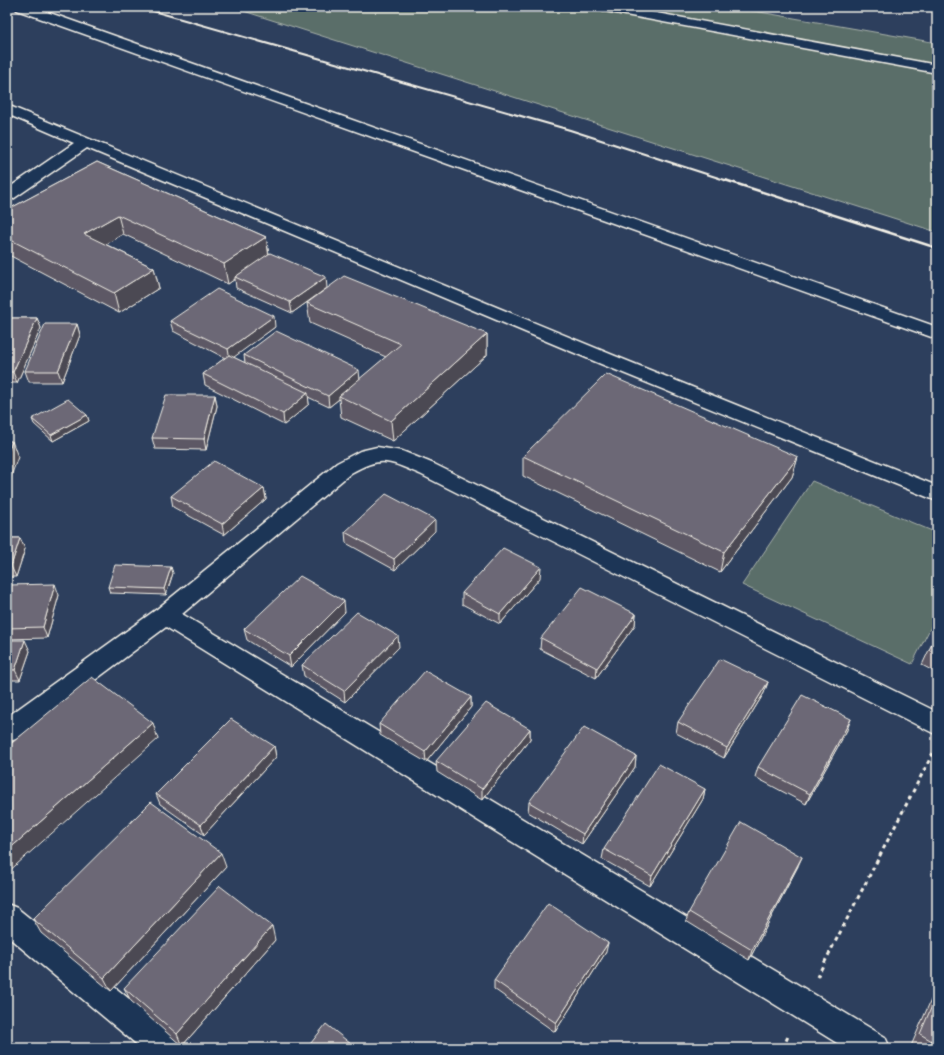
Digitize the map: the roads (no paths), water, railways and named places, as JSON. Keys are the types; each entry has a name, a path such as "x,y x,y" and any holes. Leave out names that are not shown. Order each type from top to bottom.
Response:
{"street":[{"path":"21,7 937,333"},
{"path":"604,7 937,69"},
{"path":"7,109 608,360 937,494"},
{"path":"7,196 85,142"},
{"path":"7,731 165,615 344,468 361,457 380,453 398,456 427,469 937,724"},
{"path":"165,615 874,1048"},
{"path":"7,918 165,1048"}],"railway":[{"path":"139,7 570,130 728,181"},
{"path":"725,180 937,248"}]}
